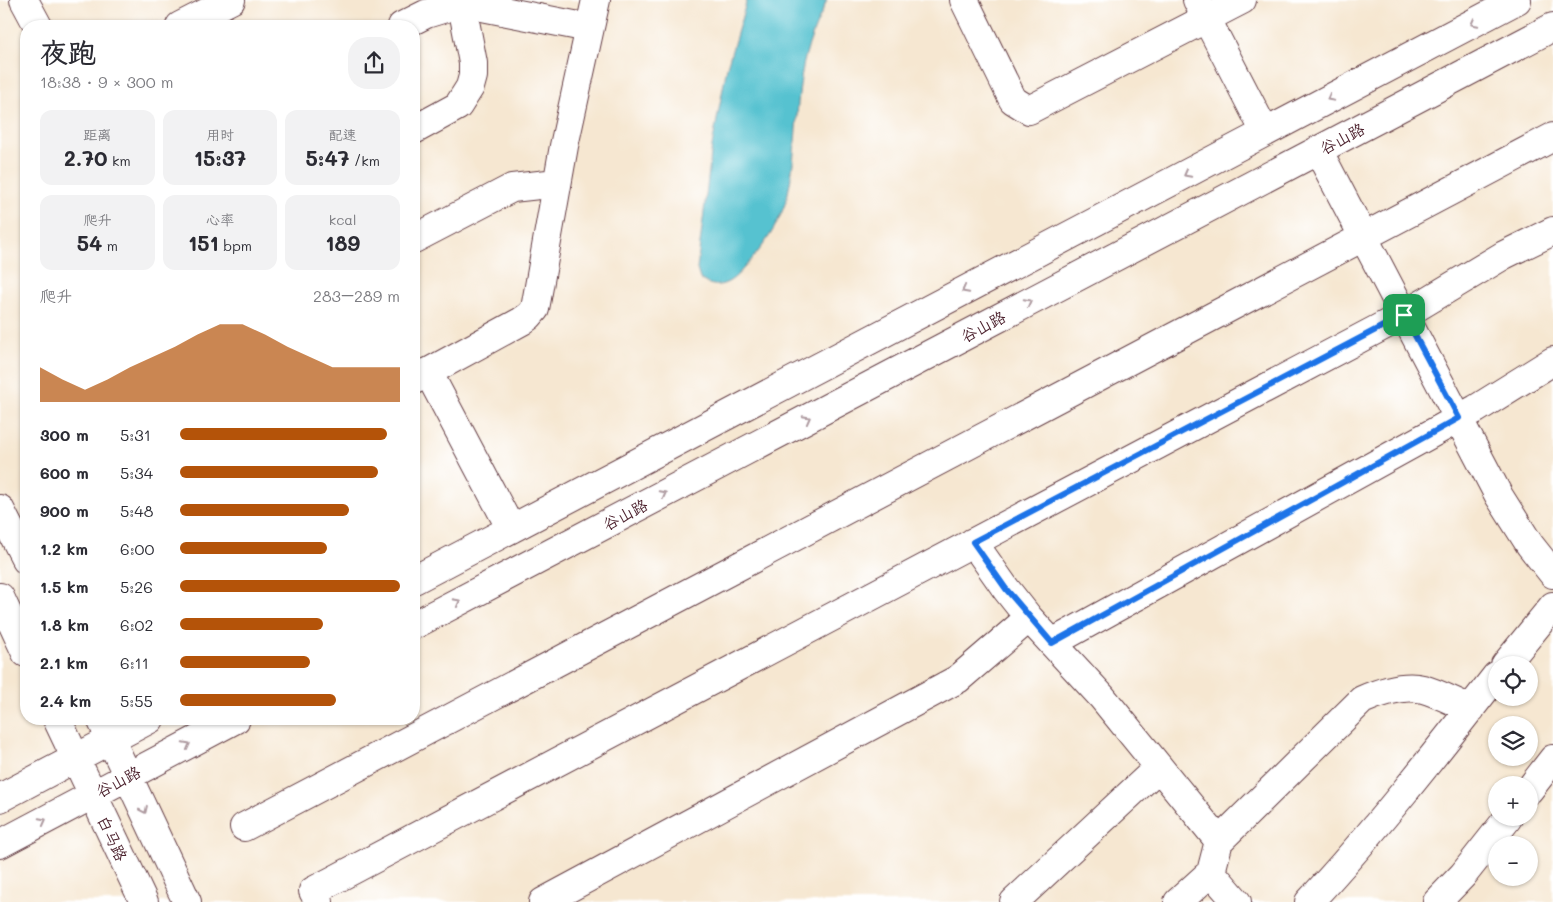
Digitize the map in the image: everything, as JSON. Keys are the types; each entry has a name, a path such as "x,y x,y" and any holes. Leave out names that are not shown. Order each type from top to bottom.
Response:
{"street":[{"path":"24,0 35,20"},
{"path":"192,20 231,0"},
{"path":"510,529 421,376 522,321 535,309 557,183 596,0"},
{"path":"964,0 1014,100 1029,110 1202,9 1242,0"},
{"path":"420,577 1517,0"},
{"path":"414,20 462,1 589,28"},
{"path":"420,127 458,106 470,87 473,76 473,63 462,1"},
{"path":"1202,9 1265,132"},
{"name":"谷山路","path":"420,622 1553,27"},
{"path":"244,827 1553,137"},
{"path":"1318,150 1514,521 1553,574"},
{"path":"420,236 512,188 557,183"},
{"path":"319,902 313,891 1404,315 1504,255 1553,232"},
{"path":"1052,643 1459,418 1553,361"},
{"path":"0,509 20,548"},
{"path":"973,542 1006,589 1102,697 1219,841"},
{"path":"0,597 20,640"},
{"path":"1512,656 1553,606"},
{"path":"542,902 958,679 1030,618"},
{"path":"1309,902 1381,822 1488,686"},
{"path":"1178,902 1211,872 1219,841 1362,700 1388,690 1423,689 1470,709"},
{"name":"白马路","path":"60,725 144,902"},
{"path":"0,798 76,758 106,729 124,725"},
{"name":"谷山路","path":"0,844 225,725"},
{"path":"106,729 187,902"},
{"path":"1538,778 1553,759"},
{"path":"1014,902 1159,767"},
{"path":"1437,902 1463,875 1502,826"},
{"path":"1211,872 1237,902"}],"water":[{"path":"747,0 827,0 806,53 800,87 791,178 781,215 770,235 750,262 733,279 722,284 712,285 700,279 697,269 712,146 727,67"}],"route":[{"path":"1404,315 1459,418 1052,643 1006,589 973,542 1281,380 1404,315"}]}
